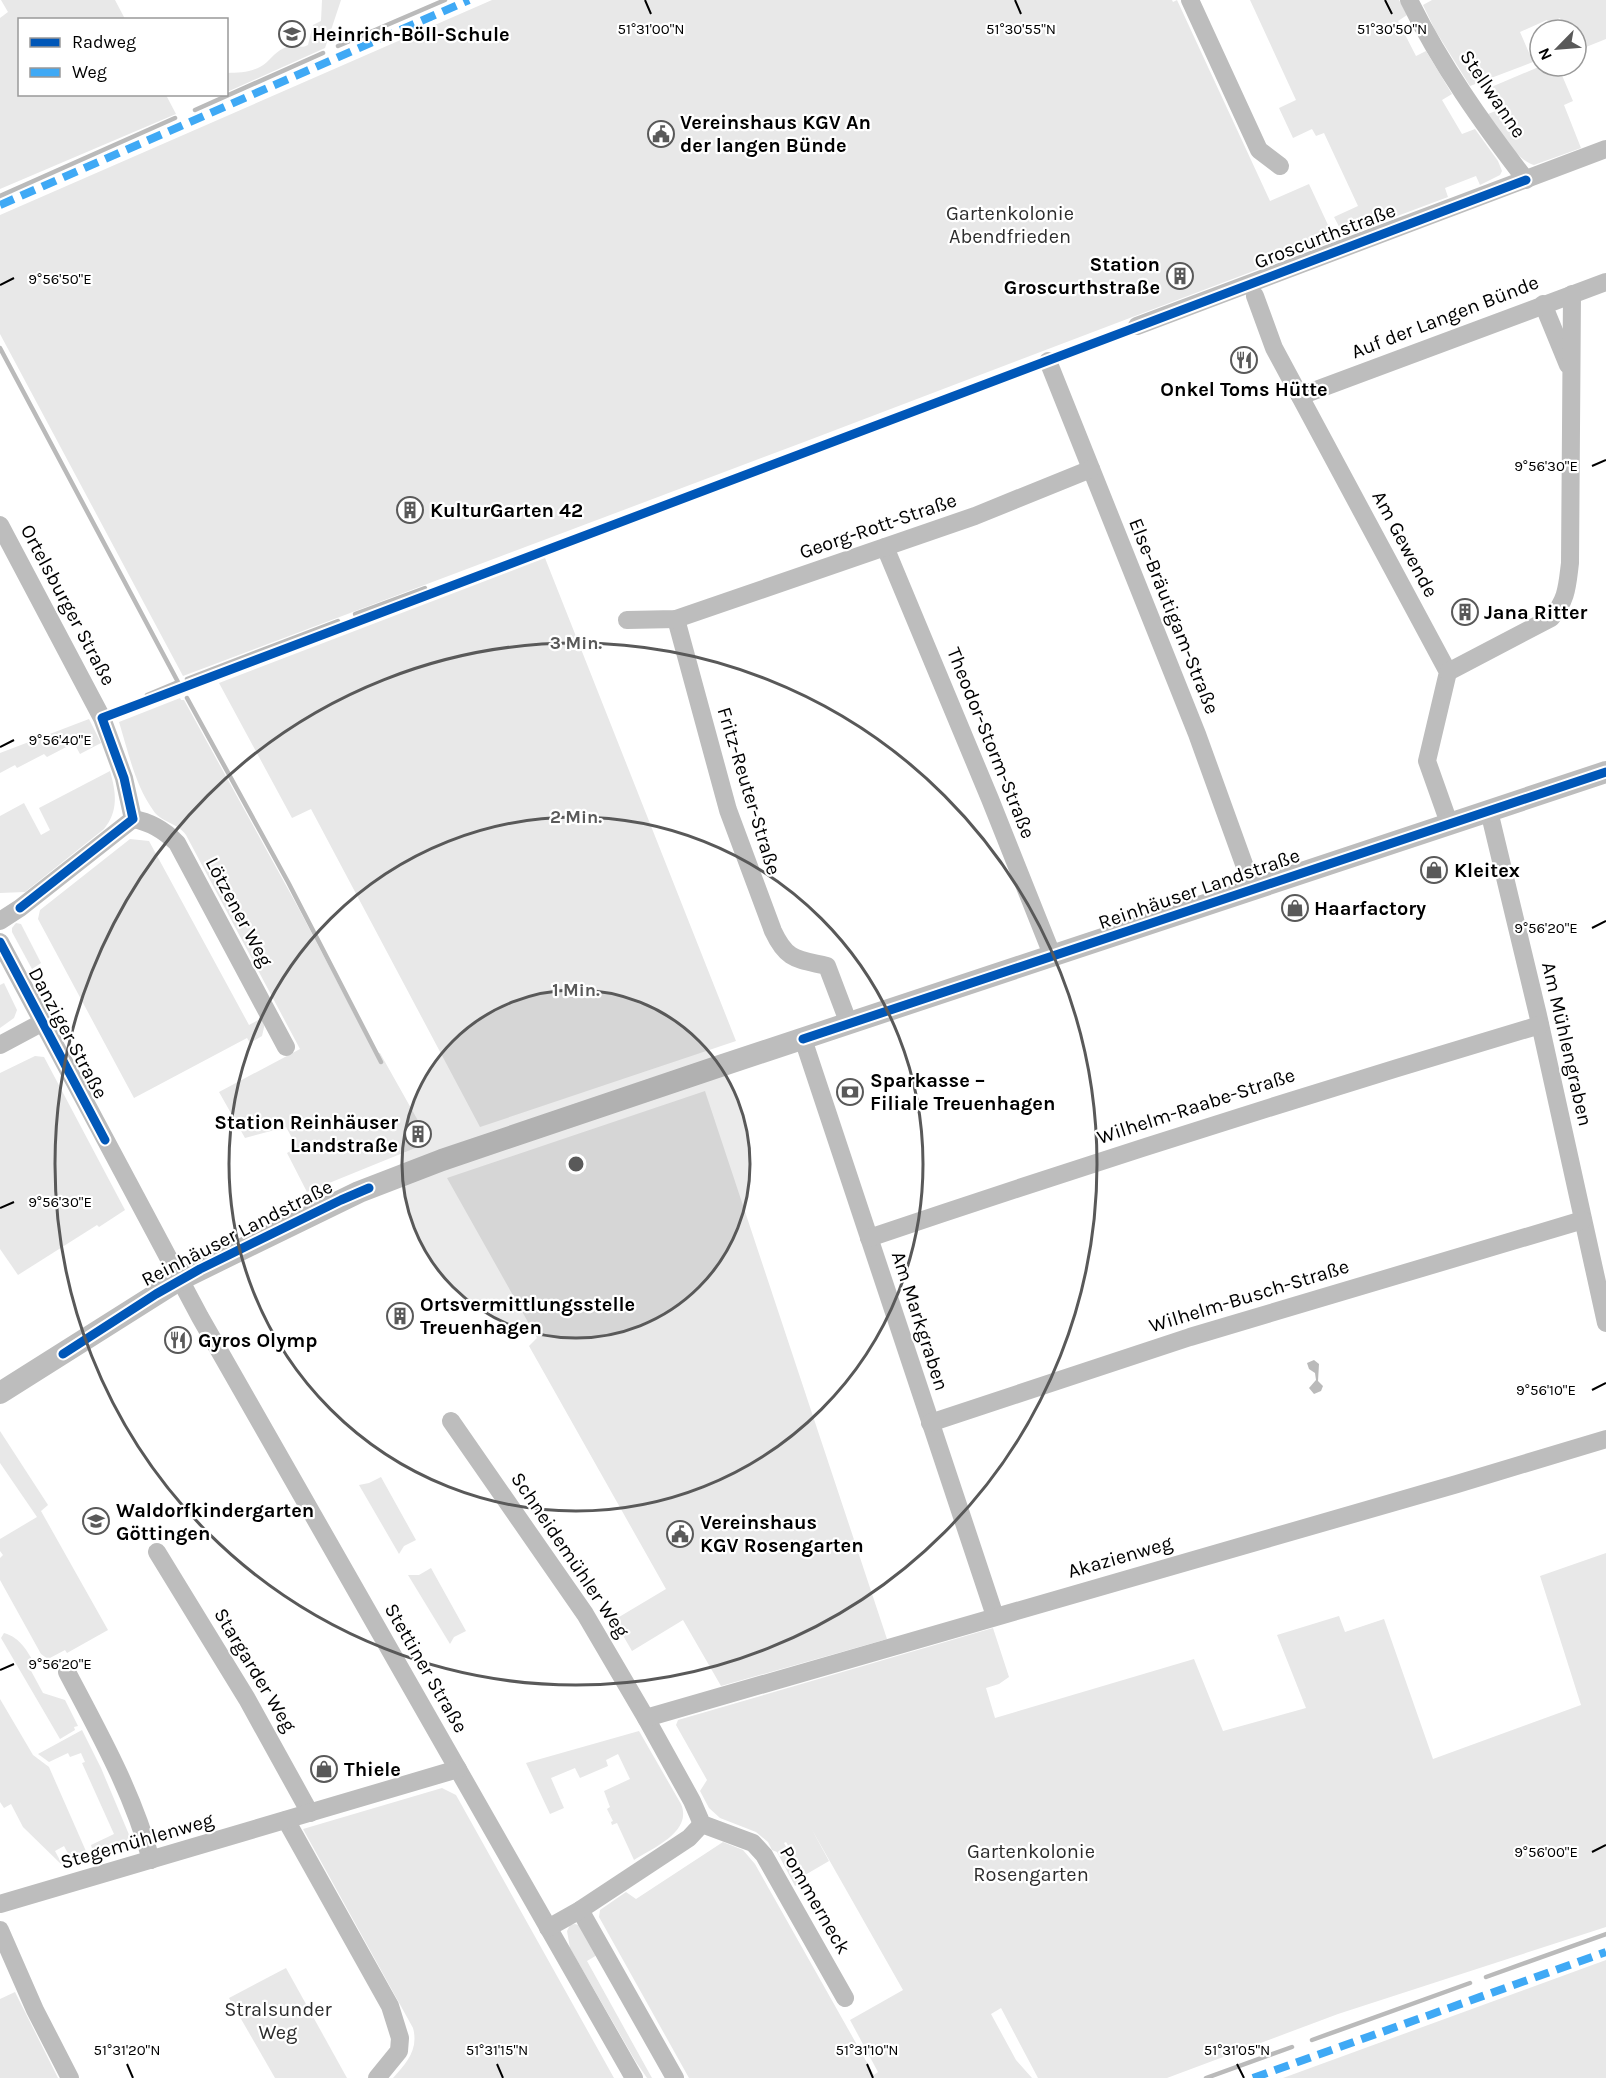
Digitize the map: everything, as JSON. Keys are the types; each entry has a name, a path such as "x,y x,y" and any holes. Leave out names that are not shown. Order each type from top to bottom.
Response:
{"main road":[{"name":"Reinhäuser Landstraße","path":"0,1394 179,1280 340,1200 369,1188 488,1144 1606,772"}],"street":[{"path":"1190,0 1259,150 1280,166"},
{"name":"Stellwanne","path":"1409,0 1470,105 1526,180"},
{"name":"Groscurthstraße","path":"1137,326 1606,149"},
{"name":"Auf der Langen Bünde","path":"1300,396 1606,282"},
{"path":"1449,823 1427,761 1448,672 1551,618 1562,605 1567,591 1570,563 1572,294"},
{"name":"Am Gewende","path":"1255,296 1274,348 1448,672"},
{"path":"1543,304 1571,372"},
{"name":"Else-Bräutigam-Straße","path":"1047,361 1201,744 1253,889"},
{"name":"Georg-Rott-Straße","path":"676,619 994,509 1091,469"},
{"name":"Ortelsburger Straße","path":"0,525 102,718 124,778 133,819"},
{"name":"Theodor-Storm-Straße","path":"885,547 995,810 1053,957"},
{"path":"627,620 676,619"},
{"name":"Fritz-Reuter-Straße","path":"676,619 728,810 773,931 782,948 789,954 827,966 849,1024"},
{"name":"Am Mühlengraben","path":"1489,811 1540,1024 1606,1323"},
{"path":"0,921 20,908 133,819"},
{"name":"Lötzener Weg","path":"133,819 157,826 177,843 286,1047"},
{"name":"Danziger Straße","path":"0,942 179,1280"},
{"path":"0,1045 43,1022"},
{"name":"Wilhelm-Raabe-Straße","path":"869,1238 1091,1163 1311,1093 1540,1024"},
{"name":"Am Markgraben","path":"803,1039 995,1616"},
{"name":"Wilhelm-Busch-Straße","path":"930,1423 1211,1330 1583,1220"},
{"name":"Stettiner Straße","path":"179,1280 634,2078"},
{"name":"Schneidemühler Weg","path":"452,1421 585,1614 646,1718"},
{"name":"Akazienweg","path":"646,1718 1445,1487 1606,1438"},
{"name":"Stargarder Weg","path":"157,1552 247,1699 310,1813"},
{"path":"67,1672 123,1783 145,1838 151,1860"},
{"path":"548,1928 580,1910 689,1838 702,1824 646,1718"},
{"name":"Stegemühlenweg","path":"0,1904 458,1769"},
{"path":"286,1820 390,2006 400,2038 399,2051 377,2078"},
{"name":"Pommerneck","path":"702,1824 753,1843 764,1855 844,1998"},
{"path":"580,1910 675,2078"},
{"path":"0,1930 35,2010 70,2078"}],"green space":[{"path":"1,0 115,0 124,18 18,18 18,96 167,96 176,114 0,189 0,18 8,12"},
{"path":"322,0 341,0 325,48 228,92 228,73 253,70 263,65 283,48 308,45 313,25 321,21"},
{"name":"Gartenkolonie Abendfrieden","path":"492,0 1172,0 1173,2 1177,0 1270,201 1309,184 1335,240 183,676 0,334 0,215"},
{"path":"1250,0 1399,0 1407,15 1398,21 1416,56 1426,51 1452,94 1442,100 1462,134 1475,129 1498,161 1502,171 1500,175 1480,185 1476,176 1445,188 1448,197 1344,236 1334,217 1358,206 1324,133 1316,136 1312,129 1293,138 1279,108 1296,100"},
{"path":"1432,0 1606,0 1606,39 1588,46 1588,18 1528,18 1528,28 1520,32 1528,50 1528,64 1470,86 1435,30 1423,5"},
{"path":"1528,72 1528,78 1563,78 1573,101 1564,105 1581,148 1534,165 1528,163 1515,151 1488,114 1498,110 1489,88"},
{"path":"545,558 736,1041 480,1127 311,809 292,818 219,683"},
{"path":"180,698 184,700 299,909 375,1054 380,1053 430,1142 307,1192 287,1153 297,1147 286,1127 245,1138 219,1092 300,1049 186,835 156,814 141,790 119,722"},
{"path":"89,719 101,743 80,754 74,743 47,757 44,754 17,768 15,765 0,773 0,753"},
{"path":"110,771 115,801 112,815 104,829 25,892 0,893 0,816 24,803 41,835 50,830 39,808"},
{"path":"130,839 149,841 249,1025 262,1018 265,1023 262,1036 250,1043 247,1038 134,1098 38,919 40,910"},
{"path":"16,923 21,924 41,963 32,969 12,932"},
{"path":"4,983 17,1010 14,1018 0,1028 0,985"},
{"path":"35,1056 44,1057 125,1210 18,1275 0,1249 0,1073"},
{"path":"705,1091 887,1639 721,1686 683,1620 632,1651 614,1620 666,1589 529,1346 537,1338 447,1178"},
{"path":"0,1431 48,1505 41,1511 108,1630 67,1653 65,1650 48,1659 41,1654 0,1580 0,1558 3,1555 0,1551 0,1539 37,1517 0,1463"},
{"path":"381,1477 416,1540 404,1546 399,1554 359,1485"},
{"name":"Gartenkolonie Rosengarten","path":"1606,1553 1606,1927 1338,2014 1167,2078 1038,2078 1001,2008 991,2014 1016,2060 1032,2078 689,2078 599,1917 600,1910 626,1892 636,1899 723,1842 743,1850 755,1864 874,2075 878,2072 850,2020 903,1990 811,1828 829,1861 805,1875 786,1842 784,1843 805,1880 795,1886 777,1852 772,1850 768,1842 756,1832 720,1818 709,1808 700,1791 707,1780 676,1725 678,1720 993,1628 1009,1677 999,1684 986,1688 995,1718 1194,1659 1223,1731 1306,1708 1277,1635 1339,1616 1345,1632 1384,1619 1433,1759 1581,1705 1540,1576"},
{"path":"431,1568 466,1631 454,1637 450,1644 408,1575 419,1575"},
{"path":"4,1633 15,1638 26,1650 36,1666 30,1669 43,1693 65,1700 78,1726 74,1727 75,1730 60,1739 1,1638"},
{"path":"0,1699 33,1755 49,1767 89,1858 73,1863 64,1846 55,1851 63,1866 23,1827 11,1804 4,1808 0,1802"},
{"path":"82,1730 130,1837 123,1848 94,1856 91,1845 114,1834 82,1763 85,1762 81,1753 70,1757 68,1753 49,1762 38,1754"},
{"path":"639,1731 681,1804 683,1814 681,1823 669,1838 634,1860 617,1823 612,1825 613,1821 607,1809 610,1807 604,1791 630,1779 618,1754 606,1760 608,1766 580,1778 575,1768 551,1778 564,1808 550,1814 526,1763"},
{"path":"442,1788 456,1795 614,2078 393,2078 413,2050 413,2028 303,1829"},
{"path":"570,1925 579,1925 597,1955 587,1961 652,2078 647,2078 636,2062 570,1948 567,1931"},
{"path":"1606,1960 1606,2078 1283,2078"},
{"name":"Stralsunder Weg","path":"286,1968 347,2078 275,2078 229,1998"},
{"path":"15,1992 58,2078 0,2078 0,1999"}],"shaded area":[{"path":"1314,1360 1319,1364 1318,1381 1323,1386 1321,1391 1314,1394 1309,1388 1316,1380 1315,1373 1309,1369 1307,1363"}],"waterway":[{"path":"338,46 445,0"},
{"path":"228,95 323,53"},
{"path":"195,110 226,96"},
{"path":"0,196 175,118"},
{"path":"0,348 178,682 147,695"},
{"path":"355,614 425,588"},
{"path":"187,679 338,621"},
{"path":"187,698 288,882 381,1062"},
{"path":"1486,1977 1606,1934"},
{"path":"1312,2040 1470,1983"},
{"path":"1206,2078 1292,2047"}],"marked path":[{"path":"0,205 469,0"},
{"path":"1253,2078 1606,1952"}],"cycle path":[{"path":"20,908 133,819 124,778 102,718 1526,180"},
{"path":"803,1039 1606,772"},
{"path":"0,942 105,1140"},
{"path":"63,1354 156,1294 200,1269 369,1188"}],"place":[{"name":"Heinrich-Böll-Schule","path":"292,34"},
{"name":"Vereinshaus KGV An der langen Bünde","path":"661,134"},
{"name":"Station Groscurthstraße","path":"1180,276"},
{"name":"Onkel Toms Hütte","path":"1244,360"},
{"name":"KulturGarten 42","path":"410,510"},
{"name":"Jana Ritter","path":"1465,612"},
{"name":"Kleitex","path":"1434,870"},
{"name":"Haarfactory","path":"1295,908"},
{"name":"Sparkasse – Filiale Treuenhagen","path":"850,1092"},
{"name":"Station Reinhäuser Landstraße","path":"418,1134"},
{"name":"Ortsvermittlungsstelle Treuenhagen","path":"400,1316"},
{"name":"Gyros Olymp","path":"178,1340"},
{"name":"Waldorfkindergarten Göttingen","path":"96,1521"},
{"name":"Vereinshaus KGV Rosengarten","path":"680,1534"},
{"name":"Thiele","path":"324,1769"}]}
